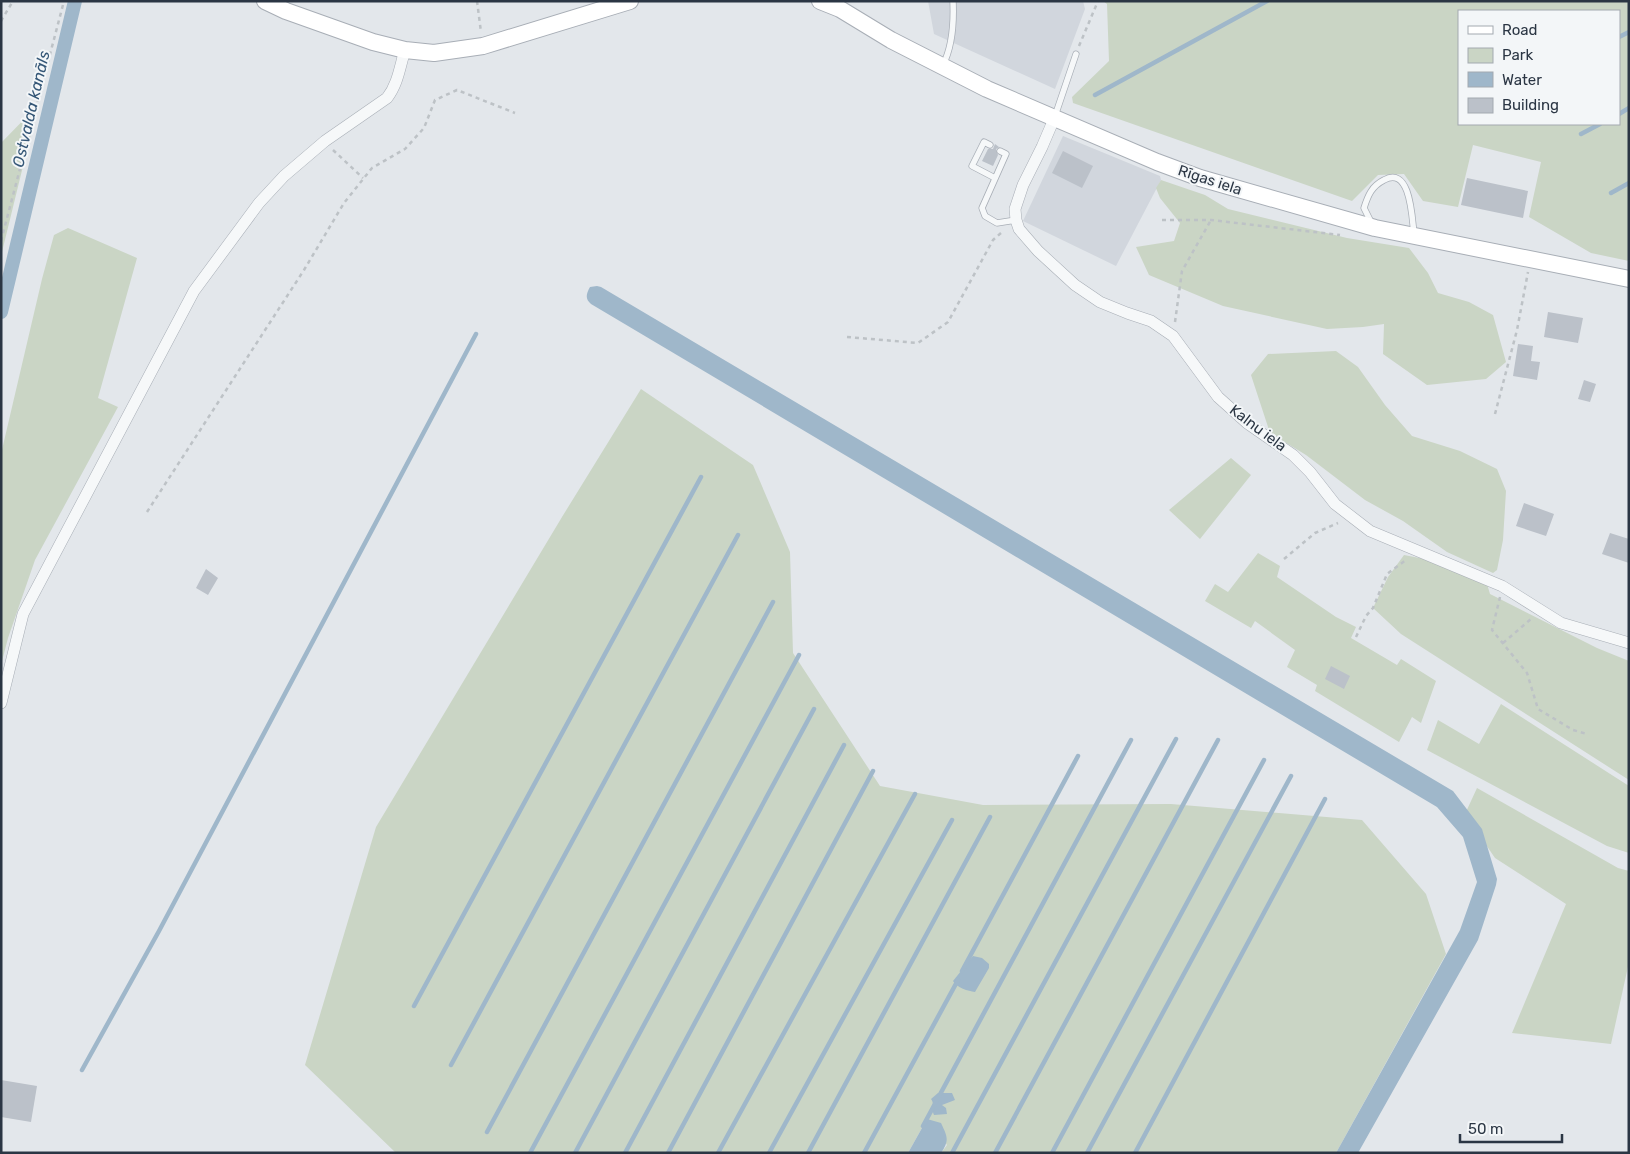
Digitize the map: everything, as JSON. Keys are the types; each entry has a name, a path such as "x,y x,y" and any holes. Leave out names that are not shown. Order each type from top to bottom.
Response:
{"street":[{"path":"265,1 286,11 365,38 405,50 434,53 483,46 630,1"},
{"name":"Rīgas iela","path":"820,1 840,9 891,40 986,89 1157,162 1200,178 1370,227 1629,280"},
{"path":"1,702 23,614 194,291 259,203 284,176 325,142 387,98 398,77 405,50"},
{"path":"1016,220 1015,209 1023,185 1054,119"},
{"name":"Kalnu iela","path":"1016,220 1019,229 1038,251 1075,285 1100,302 1151,320 1173,336 1218,397 1247,423 1293,455 1310,472 1335,504 1370,531 1502,586 1561,623 1629,644"}],"lane":[{"path":"942,66 950,52 954,17 952,1"},
{"path":"1054,119 1076,54"},
{"path":"990,145 984,142 972,166 995,178"},
{"path":"1000,151 1006,154 982,208 985,216 997,223 1016,220"},
{"path":"1370,227 1364,208 1368,195 1377,184 1388,177 1399,179 1408,193 1415,236"}],"path":[{"path":"1,21 13,1"},
{"path":"1,241 64,1"},
{"path":"477,1 483,46"},
{"path":"1076,54 1098,1"},
{"path":"147,512 304,270 344,203 372,168 404,149 424,128 435,100 457,90 515,113"},
{"path":"325,142 363,178"},
{"path":"846,336 918,343 948,322 993,240 1016,220"},
{"path":"1162,220 1211,220 1347,236 1370,227"},
{"path":"1173,336 1182,271 1211,220"},
{"path":"1495,414 1517,330 1531,260"},
{"path":"1284,559 1314,533 1351,517"},
{"path":"1356,637 1366,616 1373,608 1388,574 1418,551"},
{"path":"1502,586 1492,630 1526,673 1538,709 1574,730 1587,734"},
{"path":"1503,643 1534,616"}],"shaded area":[{"path":"928,1 1083,1 1085,9 1055,89 934,34"},
{"path":"1063,136 1160,176 1161,180 1116,266 1023,221"}],"green space":[{"path":"1103,1 1629,1 1629,261 1591,253 1529,217 1541,162 1473,145 1458,207 1423,201 1404,174 1378,175 1352,201 1073,103 1072,97 1109,61 1107,4"},
{"path":"38,105 1,256 1,143"},
{"path":"1161,180 1205,195 1228,209 1347,238 1409,248 1428,273 1438,293 1469,302 1493,315 1506,362 1486,379 1427,385 1383,354 1384,324 1327,329 1223,306 1149,275 1136,247 1174,241 1180,223 1160,198 1156,188"},
{"path":"68,228 137,258 98,398 118,407 35,560 8,638 1,665 1,454 54,235"},
{"path":"1336,351 1358,367 1385,405 1412,436 1460,451 1497,469 1506,491 1503,540 1497,570 1493,573 1447,552 1403,521 1365,500 1306,455 1270,433 1251,375 1268,354"},
{"path":"641,389 753,465 790,552 793,653 880,786 983,805 1171,804 1362,820 1426,894 1446,954 1336,1153 941,1153 947,1145 927,1119 908,1153 396,1153 305,1065 376,827"},
{"path":"1231,458 1251,475 1200,539 1169,510"},
{"path":"1258,553 1280,566 1277,577 1336,617 1356,627 1351,638 1397,665 1401,659 1436,681 1421,723 1412,717 1399,742 1315,691 1317,685 1287,667 1295,650 1255,621 1251,628 1205,601 1215,584 1228,592"},
{"path":"1404,555 1440,562 1487,584 1490,594 1597,648 1629,661 1629,780 1401,634 1373,608 1388,577"},
{"path":"1501,704 1629,786 1629,853 1607,846 1427,750 1438,720 1479,744"},
{"path":"1477,788 1618,868 1629,871 1629,962 1611,1044 1512,1033 1566,904 1495,858 1465,814"}],"water":[{"path":"597,286 1453,791 1482,829 1497,879 1496,885 1478,940 1358,1153 1336,1153 1460,930 1477,882 1463,837 1437,807 591,304 587,298 588,292 590,287"},
{"path":"973,956 982,958 989,964 989,968 975,992 960,987 953,981"},
{"path":"938,1093 952,1093 955,1100 942,1105 946,1108 947,1114 934,1115 931,1099"},
{"path":"927,1119 941,1123 947,1138 944,1149 941,1153 908,1153"}],"building":[{"path":"995,144 999,147 996,149 998,155 993,166 982,161 988,149 993,149"},
{"path":"1063,151 1093,166 1082,188 1052,173"},
{"path":"1467,178 1528,191 1523,218 1461,205"},
{"path":"1548,312 1583,318 1578,343 1544,337"},
{"path":"1518,344 1533,346 1531,361 1540,362 1537,380 1513,376"},
{"path":"1584,380 1596,384 1590,402 1578,399"},
{"path":"1524,503 1554,514 1546,536 1516,526"},
{"path":"1610,533 1629,539 1629,563 1602,554"},
{"path":"206,569 218,578 208,595 196,588"},
{"path":"1331,666 1350,676 1344,689 1325,679"},
{"path":"1,1080 37,1086 31,1122 1,1117"}],"waterway":[{"name":"Ostvalda kanāls","path":"1,312 75,1"},
{"path":"1095,95 1267,1"},
{"path":"1620,36 1629,32"},
{"path":"1620,113 1629,108"},
{"path":"1581,134 1598,125"},
{"path":"1611,193 1629,183"},
{"path":"82,1070 159,931 476,334"},
{"path":"414,1006 701,477"},
{"path":"451,1065 738,535"},
{"path":"487,1132 773,602"},
{"path":"530,1153 799,655"},
{"path":"575,1153 814,709"},
{"path":"952,1153 1176,739"},
{"path":"923,1126 1131,740"},
{"path":"995,1153 1218,740"},
{"path":"625,1153 844,745"},
{"path":"962,971 1078,756"},
{"path":"1052,1153 1264,760"},
{"path":"668,1153 873,771"},
{"path":"1087,1153 1291,776"},
{"path":"718,1153 915,794"},
{"path":"1135,1153 1325,799"},
{"path":"808,1153 990,817"},
{"path":"769,1153 952,820"},
{"path":"864,1153 958,980"}]}
